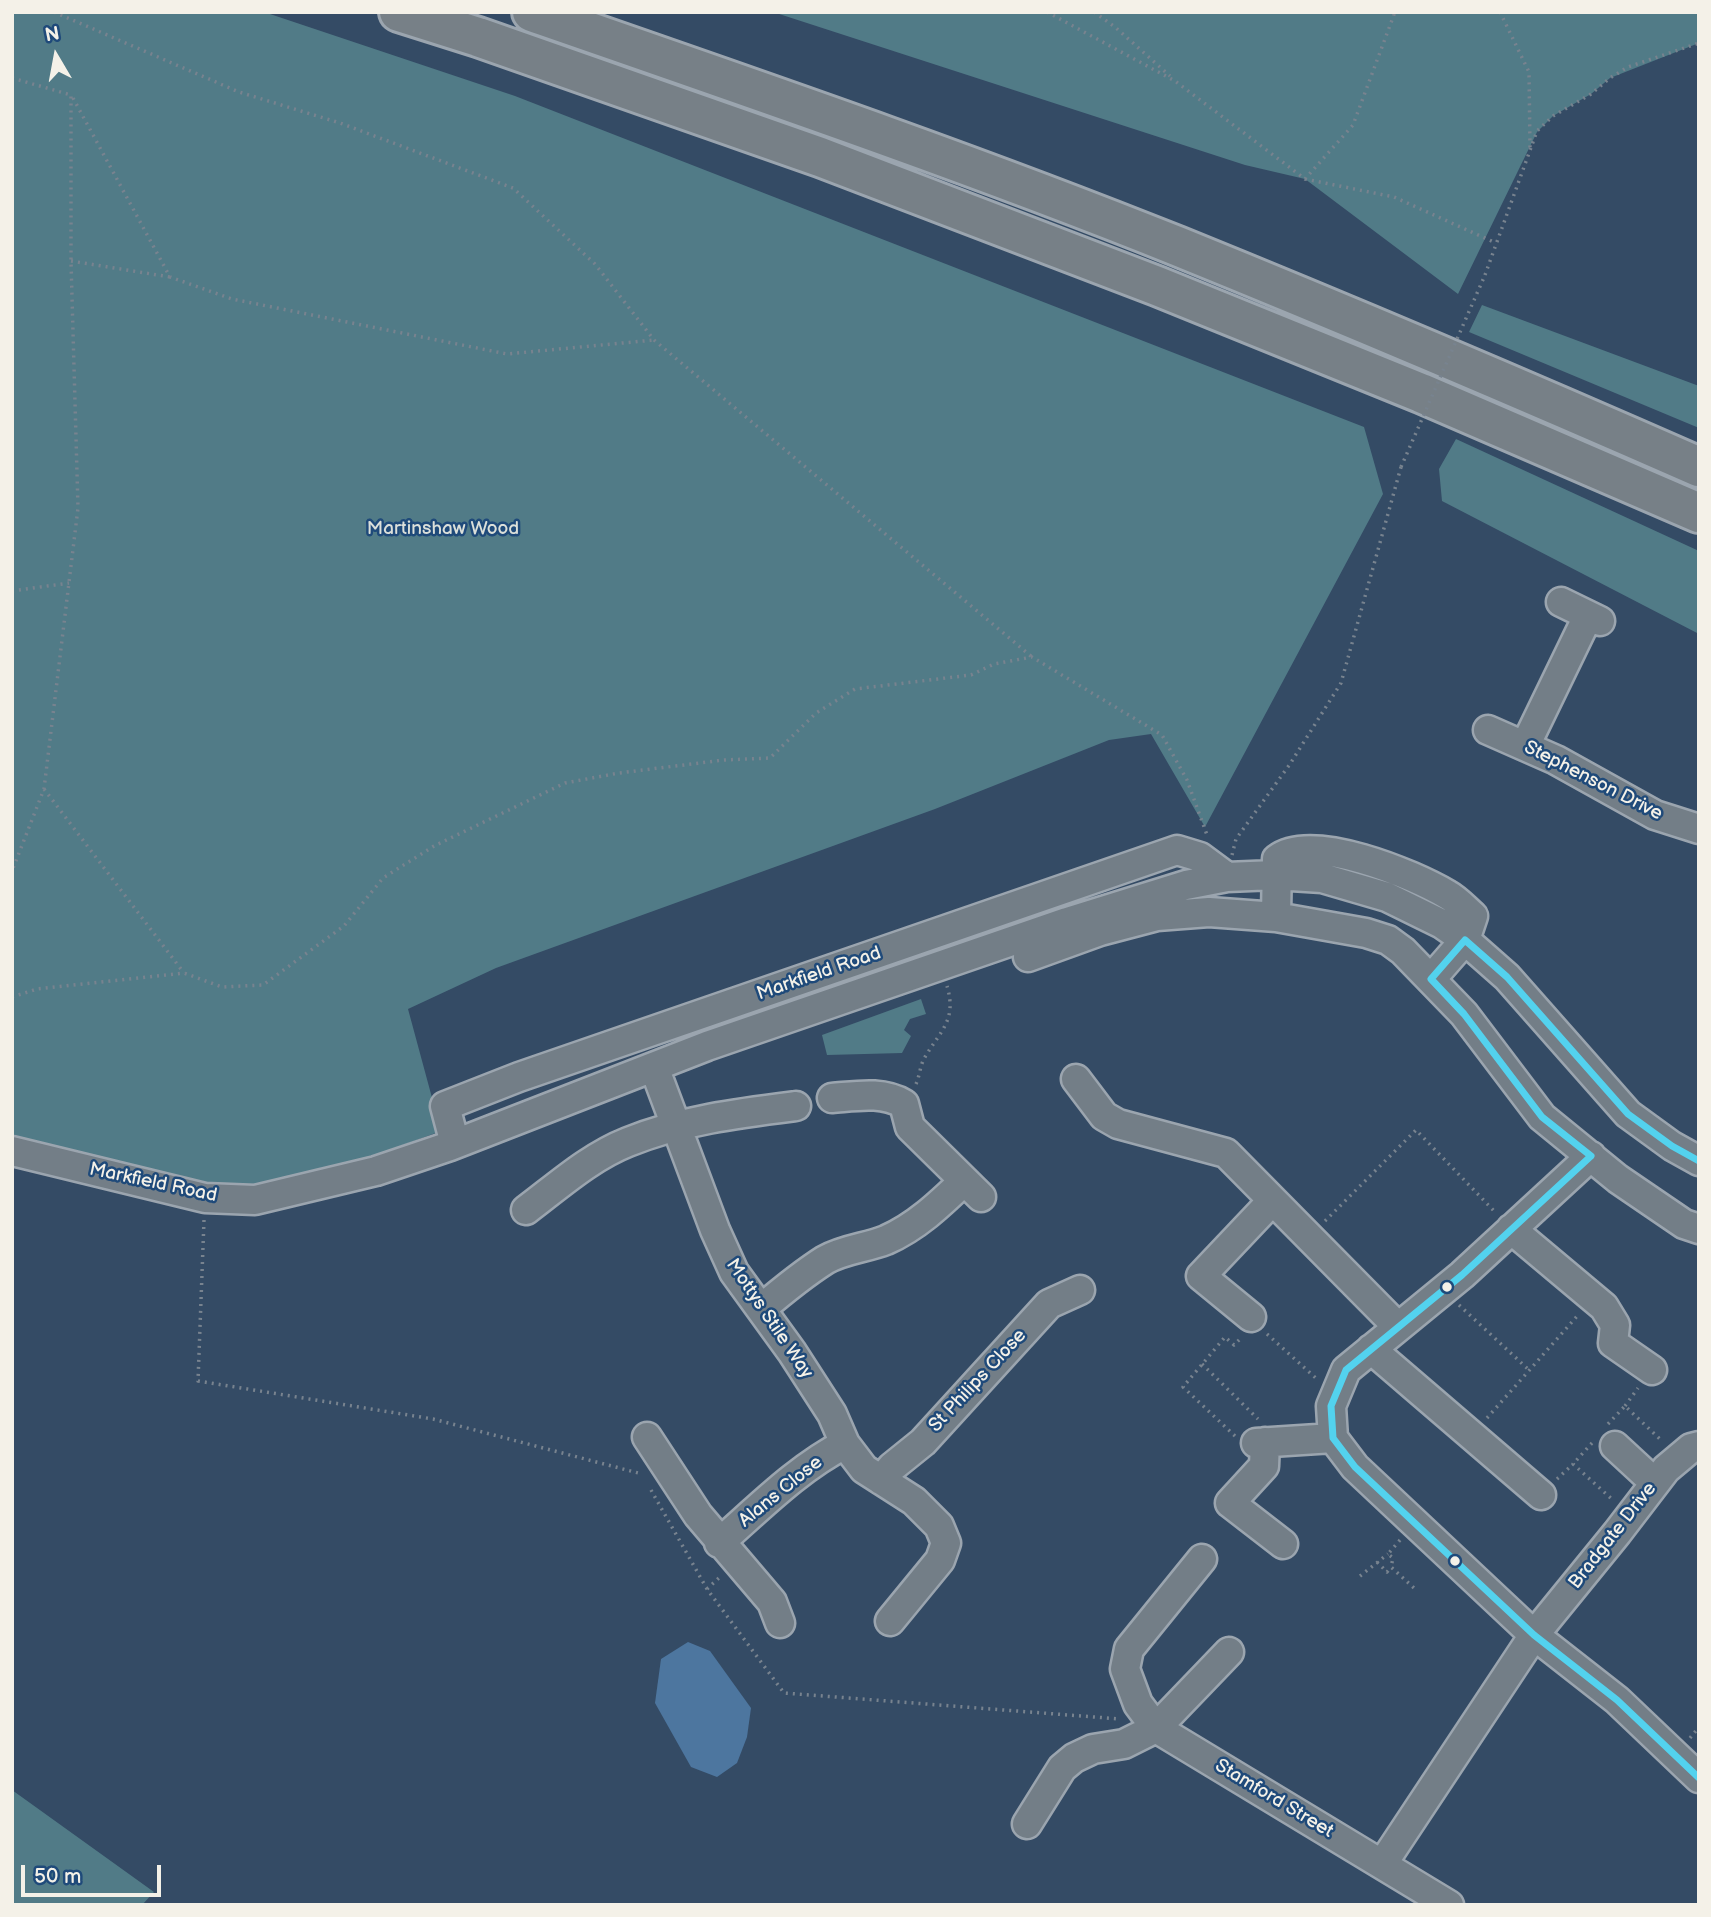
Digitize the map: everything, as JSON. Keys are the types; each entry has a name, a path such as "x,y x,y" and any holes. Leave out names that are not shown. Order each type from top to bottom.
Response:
{"highway":[{"path":"399,12 820,157 1131,276 1433,399 1699,513"},
{"path":"532,12 836,118 1174,245 1438,354 1699,467"}],"street":[{"path":"1525,747 1594,619 1561,602"},
{"name":"Stephenson Drive","path":"1488,730 1556,760 1655,816 1699,829"},
{"name":"Markfield Road","path":"455,1144 445,1106 519,1077 1177,850 1200,857 1227,877"},
{"path":"1276,918 1277,859 1287,851 1328,850 1405,872 1450,896 1473,916 1465,940 1430,979"},
{"name":"Markfield Road","path":"12,1151 205,1198 255,1200 376,1171 455,1144 707,1046 1067,922 1186,886 1227,877 1275,875"},
{"path":"1004,945 1010,956 1022,959 1157,916 1209,912 1276,918 1366,933 1388,940 1403,951 1464,1014 1542,1117 1618,1179 1684,1224 1699,1229"},
{"path":"1465,940 1507,977 1628,1114 1672,1146 1699,1161"},
{"name":"Mottys Stile Way","path":"654,1067 715,1230 734,1272 792,1352 832,1414 845,1444 864,1469 914,1502 939,1526 946,1543 940,1560 890,1621"},
{"path":"1076,1079 1104,1116 1118,1124 1137,1128 1191,1156 1226,1153 1398,1327"},
{"path":"761,1310 826,1259 852,1248 885,1240 972,1189 910,1127 904,1104 894,1098 879,1095 832,1098"},
{"path":"526,1210 585,1165 628,1142 718,1116 796,1105"},
{"path":"1591,1156 1443,1290 1346,1370 1331,1406 1333,1438 1355,1468 1534,1635 1617,1700 1699,1778"},
{"path":"1253,1320 1201,1276 1272,1201"},
{"path":"1511,1229 1604,1307 1615,1325 1613,1343 1652,1370"},
{"name":"St Philips Close","path":"881,1480 892,1467 923,1442 1049,1304 1080,1290"},
{"path":"1371,1349 1541,1494"},
{"path":"647,1437 719,1543 772,1602 780,1623"},
{"path":"1283,1544 1230,1503 1264,1466 1261,1442 1333,1438"},
{"name":"Alans Close","path":"719,1543 792,1480 828,1453 845,1444"},
{"name":"Bradgate Drive","path":"1383,1863 1534,1635 1672,1463 1691,1448 1699,1446"},
{"path":"1614,1448 1655,1483"},
{"path":"1156,1728 1138,1704 1125,1669 1129,1649 1202,1559"},
{"path":"1027,1824 1062,1768 1074,1758 1093,1749 1124,1744 1156,1728 1229,1652"},
{"name":"Stamford Street","path":"1156,1728 1449,1905"}],"path":[{"path":"54,12 239,92 340,123 513,188 595,264 654,340 1032,657 1161,736 1187,780 1209,845 1227,877"},
{"path":"1046,12 1175,81"},
{"path":"1094,12 1115,27 1175,81 1305,179 1394,197 1496,243"},
{"path":"1305,179 1353,125 1395,12"},
{"path":"1500,12 1528,72 1530,150"},
{"path":"1227,877 1236,839 1290,764 1341,682 1401,467 1485,275 1537,131 1553,116 1591,94 1628,67 1699,43"},
{"path":"12,78 71,95 170,277"},
{"path":"12,871 44,789 78,508 71,261 71,95"},
{"path":"71,261 170,277 232,299 507,354 654,340"},
{"path":"12,591 69,583"},
{"path":"12,997 37,989 184,973 222,987 263,985 344,926 383,878 434,846 565,783 619,773 771,758 816,713 855,689 971,675 994,664 1032,657"},
{"path":"44,789 184,973"},
{"path":"904,1104 918,1081 923,1060 947,1023 952,1006 939,967"},
{"path":"1308,1237 1416,1130 1511,1229"},
{"path":"205,1198 198,1381 433,1419 643,1474"},
{"path":"1443,1290 1530,1370"},
{"path":"1472,1435 1593,1298"},
{"path":"1261,1442 1183,1387 1225,1337 1234,1345 1253,1320 1335,1396"},
{"path":"1202,1364 1261,1442"},
{"path":"649,1486 707,1589 784,1693 1117,1718 1156,1728"},
{"path":"1360,1576 1388,1553 1415,1523"},
{"path":"1377,1562 1387,1572 1393,1558 1388,1553"},
{"path":"1391,1567 1414,1588"}],"green space":[{"name":"Martinshaw Wood","path":"12,12 264,12 515,96 1364,427 1383,494 1205,827 1151,734 1109,740 935,809 496,968 408,1009 441,1131 255,1200 181,1178 12,1137"},
{"path":"773,12 1699,12 1699,43 1610,78 1591,94 1553,116 1537,132 1458,294 1305,179 1245,165"},
{"path":"1482,305 1699,386 1699,428 1469,332"},
{"path":"1456,439 1699,551 1699,634 1442,501 1439,469"},
{"path":"921,999 926,1014 910,1019 904,1030 911,1036 902,1053 827,1055 822,1035"},
{"path":"12,1790 154,1892 142,1905 12,1905"}],"water":[{"path":"688,1642 710,1651 751,1708 747,1737 737,1763 717,1777 691,1767 655,1703 661,1659"}],"transit line":[{"path":"1699,1161 1672,1146 1628,1114 1507,977 1465,940 1431,979 1464,1014 1542,1117 1591,1156 1462,1275 1346,1370 1331,1406 1333,1438 1355,1467 1534,1635 1617,1700 1699,1778"}]}
